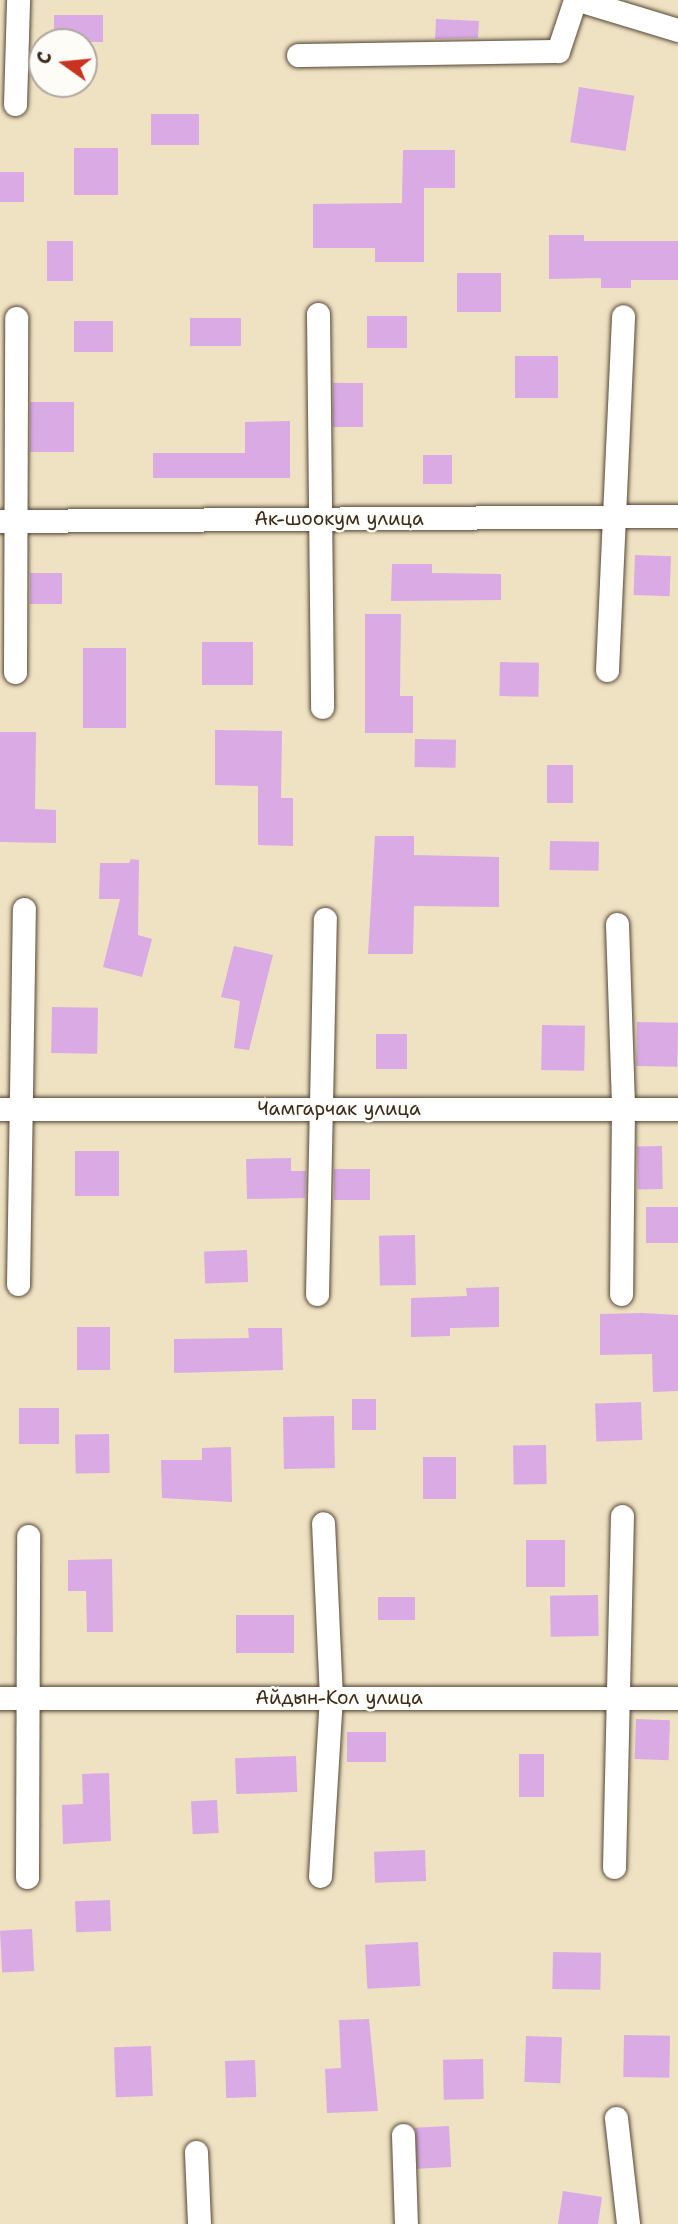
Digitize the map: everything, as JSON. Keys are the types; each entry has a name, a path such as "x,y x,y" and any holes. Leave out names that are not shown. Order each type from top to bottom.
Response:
{"street":[{"path":"15,104 18,0"},
{"path":"298,55 558,51 577,0 678,30"},
{"path":"318,314 322,707"},
{"path":"607,670 611,517 623,316"},
{"path":"15,672 7,521 16,318"},
{"name":"Ак-шоокум улица","path":"7,521 678,516"},
{"path":"18,1284 11,1109 24,909"},
{"path":"317,1294 325,919"},
{"path":"617,924 623,1109 621,1294"},
{"name":"Чамгарчак улица","path":"11,1109 678,1109"},
{"path":"614,1867 621,1698 622,1516"},
{"path":"320,1876 331,1698 323,1523"},
{"path":"27,1877 28,1536"},
{"name":"Айдын-Кол улица","path":"0,1698 678,1698"},
{"path":"616,2118 628,2224"},
{"path":"403,2136 406,2224"},
{"path":"196,2152 199,2224"}],"building":[{"path":"54,15 103,15 103,42 98,42 98,28 54,28"},
{"path":"436,19 479,21 478,38 435,39"},
{"path":"579,87 634,96 626,151 570,142"},
{"path":"151,114 199,114 199,145 151,145"},
{"path":"74,148 118,148 118,195 74,195"},
{"path":"403,150 455,150 455,188 424,188 424,262 375,262 375,248 313,248 313,204 402,203"},
{"path":"0,172 24,172 24,202 0,202"},
{"path":"549,235 584,235 584,241 678,241 678,280 631,280 631,288 601,288 601,278 549,279"},
{"path":"47,241 73,241 73,281 47,281"},
{"path":"457,273 501,273 501,312 457,312"},
{"path":"367,316 407,316 407,348 367,348"},
{"path":"190,318 241,318 241,346 190,346"},
{"path":"74,321 113,321 113,352 74,352"},
{"path":"515,356 558,356 558,398 515,398"},
{"path":"333,383 363,383 363,427 333,427"},
{"path":"30,402 74,402 74,452 30,452"},
{"path":"290,421 290,478 153,478 153,453 245,453 245,422"},
{"path":"423,455 452,455 452,484 423,484"},
{"path":"635,555 671,556 670,596 634,595"},
{"path":"392,564 432,564 432,573 501,574 501,600 391,601"},
{"path":"30,573 62,573 62,604 30,604"},
{"path":"365,614 401,614 400,696 413,696 413,733 365,733"},
{"path":"202,642 253,642 253,685 202,685"},
{"path":"83,648 126,648 126,728 83,728"},
{"path":"500,662 539,663 538,697 499,696"},
{"path":"215,730 282,731 281,798 293,798 293,846 258,845 258,786 215,785"},
{"path":"0,732 36,732 35,809 56,810 56,843 0,842"},
{"path":"415,739 456,740 456,768 415,767"},
{"path":"547,765 573,765 573,803 547,803"},
{"path":"375,836 414,836 414,855 499,857 499,907 414,906 413,954 368,954"},
{"path":"550,841 599,842 598,871 549,870"},
{"path":"131,859 139,860 138,935 152,939 142,977 103,967 120,899 99,899 100,863 129,863"},
{"path":"234,946 273,955 249,1050 234,1048 240,1001 221,997"},
{"path":"52,1007 98,1008 97,1054 51,1053"},
{"path":"637,1022 678,1023 677,1067 636,1066"},
{"path":"542,1025 585,1026 584,1071 541,1070"},
{"path":"376,1034 407,1034 407,1069 376,1069"},
{"path":"637,1146 662,1146 663,1189 638,1189"},
{"path":"75,1151 119,1151 119,1196 75,1196"},
{"path":"291,1158 291,1171 306,1171 305,1198 247,1199 246,1159"},
{"path":"334,1169 370,1169 370,1200 334,1200"},
{"path":"646,1207 678,1207 678,1243 646,1243"},
{"path":"415,1235 416,1285 380,1286 379,1236"},
{"path":"247,1250 248,1282 205,1283 204,1252"},
{"path":"499,1287 499,1327 450,1328 450,1336 411,1337 411,1298 467,1296 466,1288"},
{"path":"600,1314 678,1315 678,1391 653,1392 652,1354 600,1355"},
{"path":"77,1327 110,1327 110,1370 77,1370"},
{"path":"248,1328 282,1328 283,1370 174,1373 174,1339 249,1338"},
{"path":"352,1399 376,1399 376,1430 352,1430"},
{"path":"641,1402 642,1440 596,1442 595,1404"},
{"path":"19,1408 59,1408 59,1444 19,1444"},
{"path":"334,1416 335,1468 284,1469 283,1417"},
{"path":"109,1434 110,1473 76,1474 75,1435"},
{"path":"546,1445 547,1484 514,1485 513,1446"},
{"path":"231,1447 232,1502 162,1498 161,1460 202,1460 202,1448"},
{"path":"423,1457 456,1457 456,1499 423,1499"},
{"path":"526,1540 565,1540 565,1587 526,1587"},
{"path":"112,1559 113,1632 87,1632 86,1591 68,1591 68,1560"},
{"path":"598,1595 599,1636 551,1637 550,1596"},
{"path":"378,1597 415,1597 415,1620 378,1620"},
{"path":"236,1615 294,1615 294,1653 236,1653"},
{"path":"636,1719 670,1720 669,1760 635,1759"},
{"path":"347,1732 386,1732 386,1762 347,1762"},
{"path":"519,1754 544,1754 544,1797 519,1797"},
{"path":"296,1756 297,1792 236,1794 235,1758"},
{"path":"109,1773 111,1841 63,1844 62,1805 83,1804 82,1774"},
{"path":"217,1800 219,1833 193,1834 191,1801"},
{"path":"425,1850 426,1881 375,1883 374,1852"},
{"path":"110,1900 111,1931 76,1932 75,1901"},
{"path":"32,1929 34,1971 2,1973 0,1931"},
{"path":"418,1942 420,1986 367,1989 365,1945"},
{"path":"553,1952 601,1953 600,1990 552,1989"},
{"path":"369,2019 378,2111 327,2113 325,2069 341,2068 339,2020"},
{"path":"624,2035 670,2036 669,2078 623,2077"},
{"path":"526,2036 562,2037 560,2083 524,2082"},
{"path":"151,2046 153,2096 116,2097 114,2047"},
{"path":"483,2059 484,2099 444,2100 443,2060"},
{"path":"255,2060 256,2097 226,2098 225,2061"},
{"path":"449,2126 451,2167 417,2169 415,2128"},
{"path":"563,2191 602,2197 598,2224 558,2224"}]}
